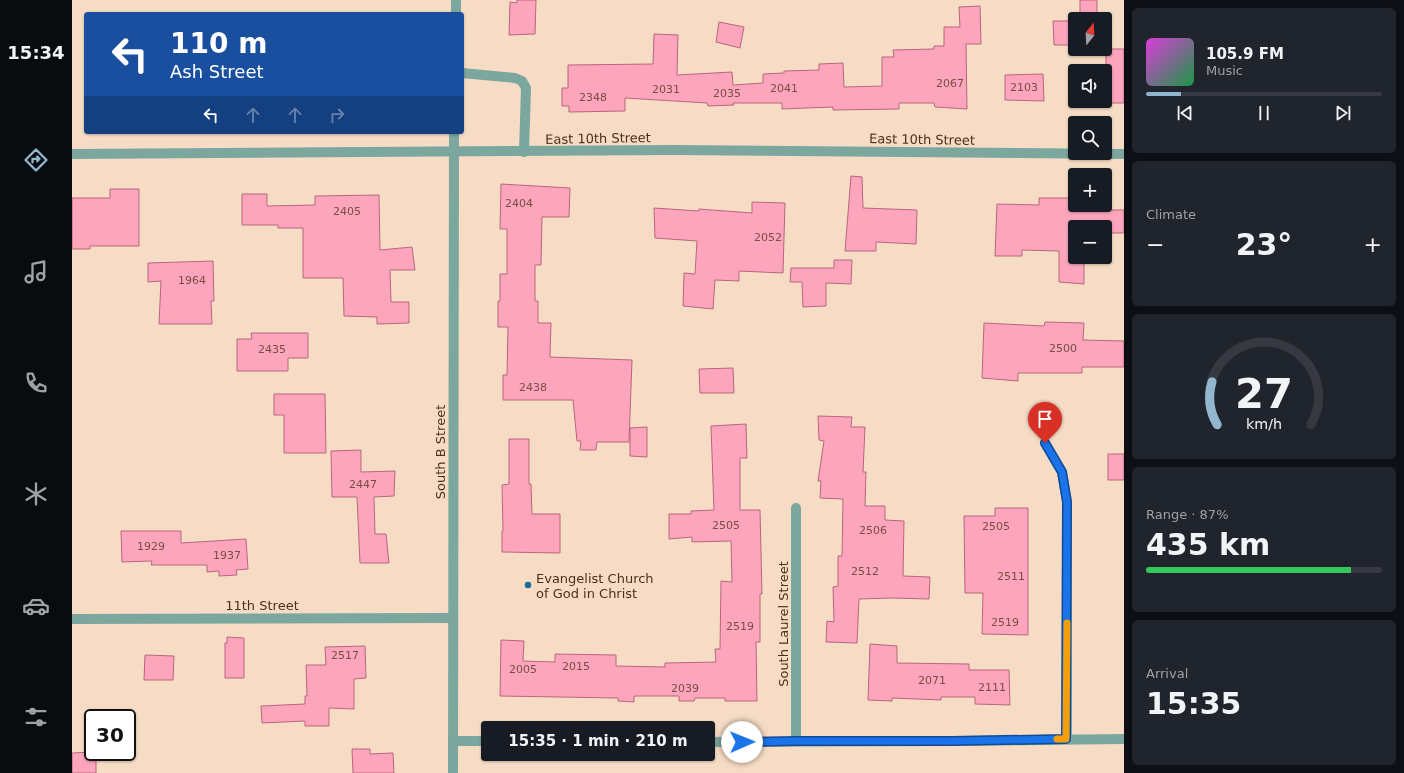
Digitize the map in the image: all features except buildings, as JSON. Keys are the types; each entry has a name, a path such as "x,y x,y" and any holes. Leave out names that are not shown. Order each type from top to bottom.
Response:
{"street":[{"path":"456,0 456,12"},
{"path":"464,73 515,78 522,81 526,88 524,152"},
{"name":"South B Street","path":"453,773 454,134"},
{"name":"East 10th Street","path":"72,154 674,150 1124,154"},
{"path":"1045,443 1062,472 1067,502 1066,739"},
{"name":"South Laurel Street","path":"796,508 796,741"},
{"name":"11th Street","path":"72,619 453,618"},
{"path":"715,742 1124,739"},
{"path":"453,741 481,741"}],"slow traffic":[{"path":"1057,739 1066,739 1067,623"}],"place":[{"name":"Evangelist Church of God in Christ","path":"528,585"}],"route":[{"path":"742,742 1066,739 1067,502 1062,472 1045,443"}]}
